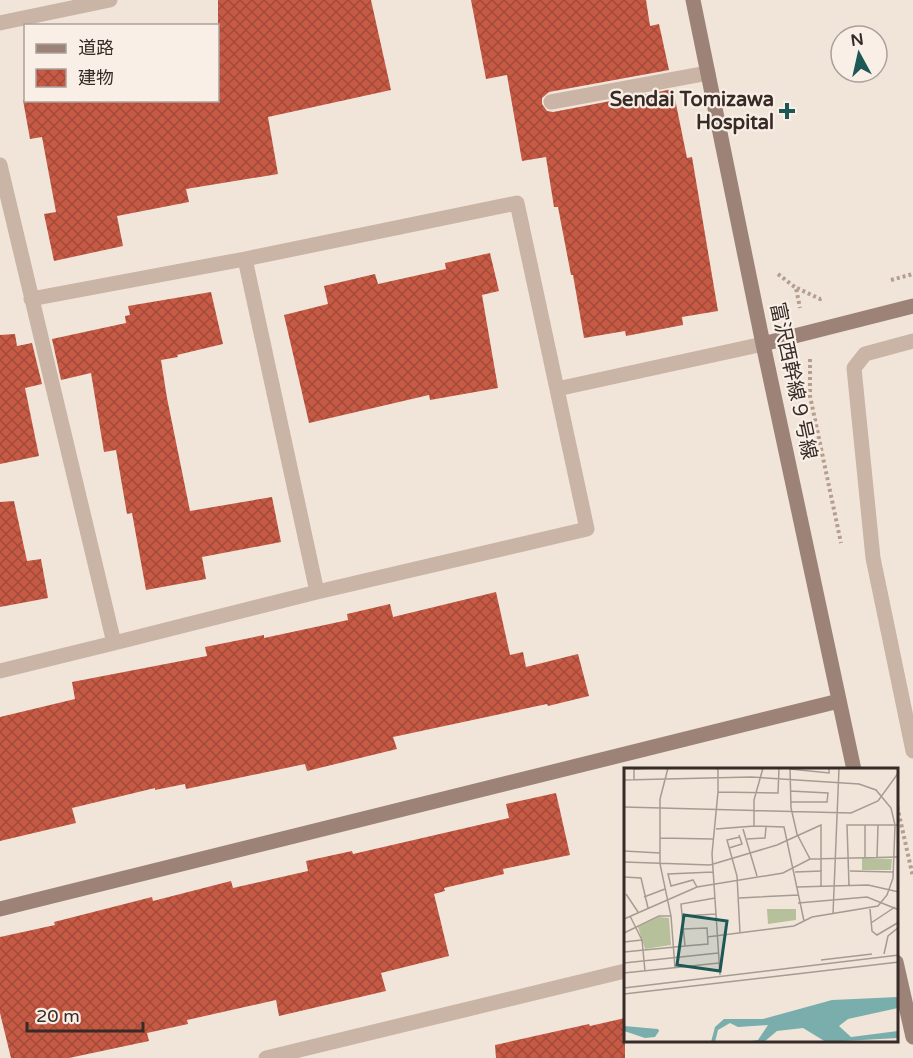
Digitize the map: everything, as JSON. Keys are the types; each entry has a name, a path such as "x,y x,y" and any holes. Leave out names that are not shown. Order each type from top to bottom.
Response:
{"street":[{"path":"0,23 110,0"},
{"name":"富沢西幹線９号線","path":"693,0 763,344 854,768"},
{"path":"551,102 708,73"},
{"path":"0,165 114,643"},
{"path":"0,671 317,592 587,529 517,203 245,259 32,299"},
{"path":"245,259 317,592"},
{"path":"557,389 806,334 913,306"},
{"path":"913,341 865,354 854,368 873,558 913,752"},
{"path":"0,909 839,701"},
{"path":"898,967 913,1037"},
{"path":"266,1058 624,971"}],"path":[{"path":"776,264 779,275 796,288 820,299 830,296"},
{"path":"882,282 913,274"},
{"path":"796,288 810,353 810,396 841,544"},
{"path":"898,806 913,878"}],"building":[{"path":"218,0 371,0 391,90 268,117 278,174 186,189 189,202 117,216 123,246 54,261 44,214 56,212 42,137 30,139 23,100 24,102 219,102"},
{"path":"471,0 646,0 650,26 659,24 669,70 549,92 542,98 542,104 547,111 553,112 673,89 687,158 692,157 718,311 682,317 683,325 626,336 625,331 584,338 558,207 554,207 546,157 522,161 507,75 486,79"},
{"path":"490,253 499,291 482,295 498,388 430,400 429,395 309,423 284,315 328,304 324,286 375,274 378,284 446,269 445,263"},
{"path":"211,292 223,344 161,360 190,511 272,497 281,542 202,557 206,579 146,590 132,513 127,514 116,450 104,452 91,373 61,380 52,339 126,323 125,316 130,315 128,306"},
{"path":"15,334 17,346 32,343 42,384 25,388 39,456 0,464 0,335"},
{"path":"14,501 27,561 41,559 48,598 0,607 0,502"},
{"path":"496,592 510,655 523,652 526,667 578,654 589,696 393,737 397,749 307,771 305,764 186,789 185,784 155,790 155,788 72,808 76,823 0,841 0,717 75,699 72,682 207,656 205,647 264,635 264,638 348,620 347,614 390,604 393,617"},
{"path":"556,793 570,855 503,869 504,874 444,888 445,891 434,894 449,956 381,973 386,991 279,1016 276,1000 187,1020 188,1024 147,1033 149,1041 69,1058 11,1058 0,1013 0,937 55,925 54,922 152,897 153,901 231,881 233,888 308,871 306,861 352,851 353,854 509,818 506,804"},
{"path":"624,1018 625,1058 496,1058 495,1045 589,1024 590,1026"}],"place":[{"name":"Sendai Tomizawa Hospital","path":"787,111"}]}
